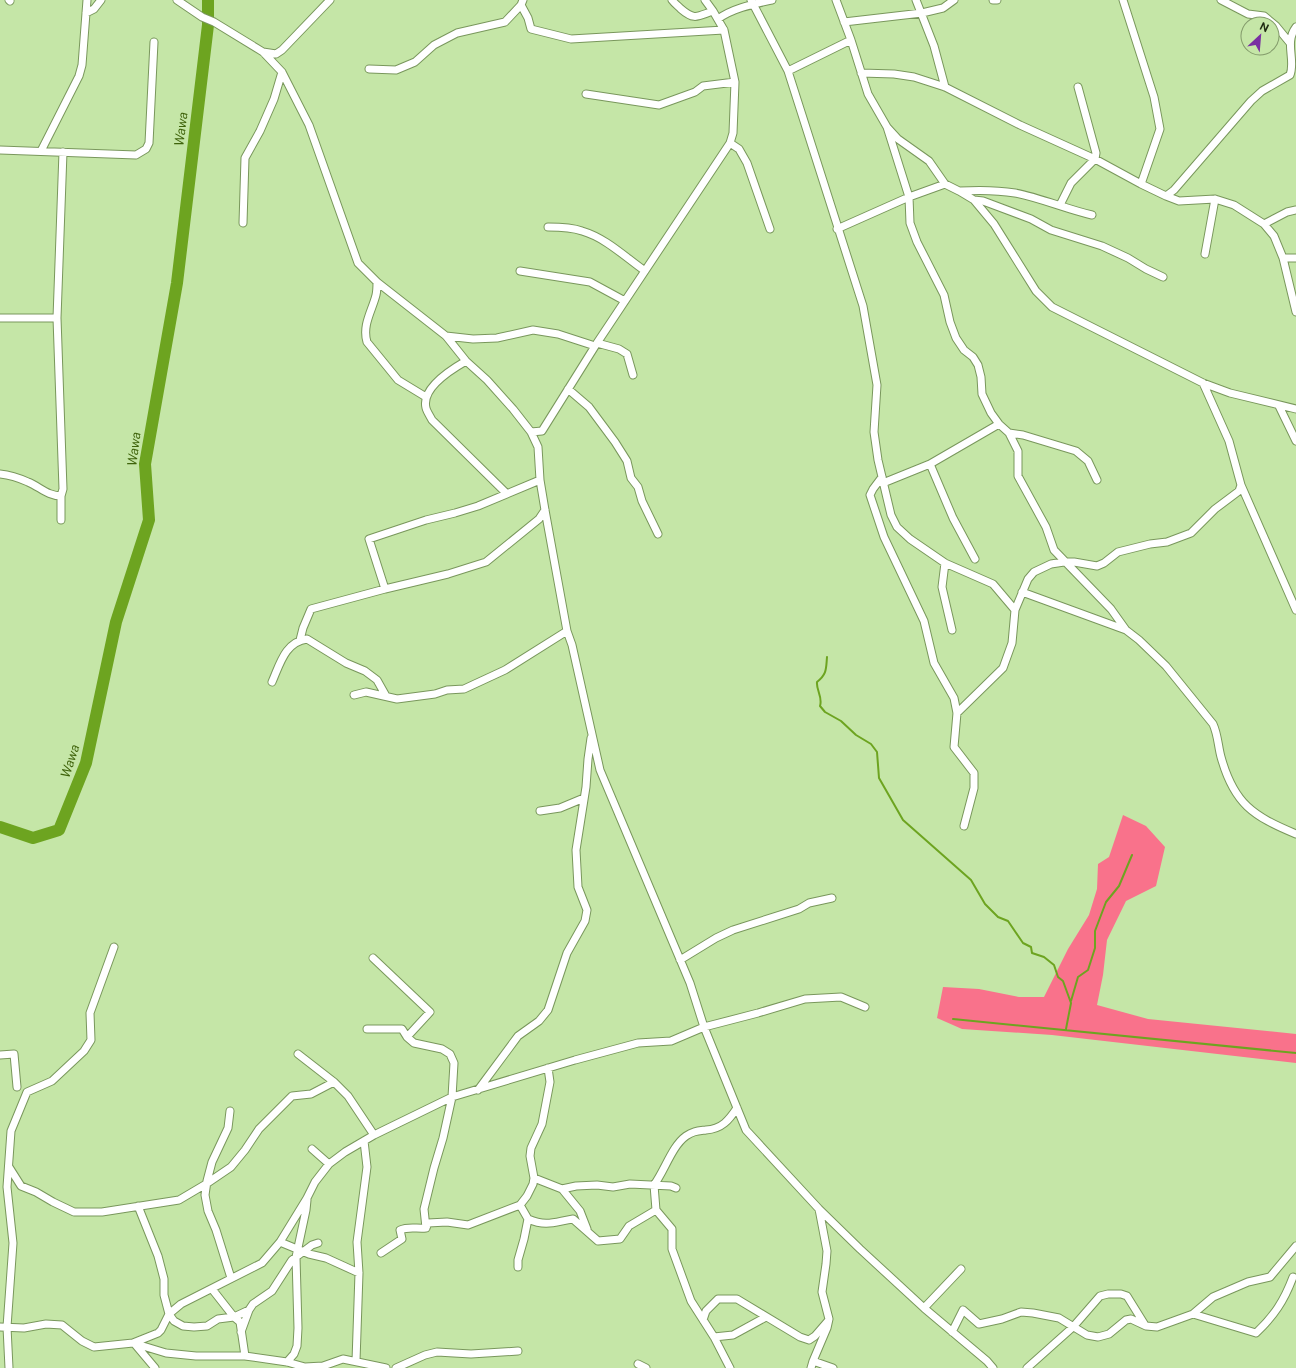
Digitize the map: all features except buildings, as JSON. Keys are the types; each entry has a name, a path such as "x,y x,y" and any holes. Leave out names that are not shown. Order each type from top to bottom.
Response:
{"street":[{"path":"41,151 79,76 82,65 87,0"},
{"path":"86,14 94,9 101,0"},
{"path":"177,0 202,17 214,22 263,52 282,72 309,125 358,263 378,282 446,336 466,361 488,380 513,409 531,432 538,448"},
{"path":"263,52 276,54 282,50 330,0"},
{"path":"672,0 674,4 689,16 696,17 713,11"},
{"path":"705,0 724,30 735,82 733,133 730,143 596,344 542,431 538,448 540,480 566,631 572,645 600,770 690,983 704,1027 746,1130 819,1209 924,1308 987,1361 993,1368"},
{"path":"718,19 723,15 752,2 772,0"},
{"path":"836,0 851,40 868,94 887,127 909,197 910,223 917,242 944,295 950,322 956,338 964,350 973,357 978,365 981,377 982,394 991,413 999,424 1009,433 1018,451 1018,476 1046,527 1054,550 1111,609 1126,630 1139,640 1166,666 1213,724 1217,734 1221,757 1230,782 1243,802 1255,814 1270,823 1296,834"},
{"path":"916,0 934,46 945,87"},
{"path":"844,22 922,13 942,8 954,0"},
{"path":"1123,0 1154,97 1160,129 1141,184"},
{"path":"1221,0 1248,14 1264,16 1276,26 1290,43"},
{"path":"752,2 788,71 837,229 863,306 877,385 874,432 891,515 897,527 910,539 945,563 993,584 1015,610"},
{"path":"369,69 396,70 415,62 434,45 458,33 505,22 522,3 531,29 571,39 724,30"},
{"path":"1166,196 1174,190 1251,101 1262,91 1290,75 1294,70 1293,55 1290,43 1292,32 1296,27"},
{"path":"788,71 851,40"},
{"path":"0,150 136,154 146,149 149,143 154,42"},
{"path":"243,223 245,158 260,131 274,100 282,72"},
{"path":"862,73 894,74 914,77 945,87 1095,159 1141,184 1179,201 1215,199 1234,205 1264,224 1274,236 1283,258 1296,312"},
{"path":"586,94 659,104 695,92 702,86 735,82"},
{"path":"1060,205 1070,183 1095,159 1096,153 1078,87"},
{"path":"887,127 898,139 929,161 945,184 974,200 994,224 1036,291 1052,307 1203,383 1230,393 1296,409"},
{"path":"730,143 739,149 747,163 770,229"},
{"path":"61,520 62,489 57,318 63,152"},
{"path":"837,229 909,197 945,184"},
{"path":"960,191 988,190 1015,193 1060,205 1070,210 1092,215"},
{"path":"1205,254 1215,199"},
{"path":"974,200 983,201 1032,219 1051,230 1102,246 1128,258 1146,269 1163,276"},
{"path":"1264,224 1287,212 1296,210"},
{"path":"548,227 564,227 582,231 602,240 645,271"},
{"path":"1283,258 1296,258"},
{"path":"520,271 590,282 625,301"},
{"path":"378,282 376,294 366,321 365,335 367,342 398,380 426,398"},
{"path":"0,318 57,318"},
{"path":"446,336 472,339 497,338 533,330 558,334 620,349 627,354 634,375"},
{"path":"466,361 451,369 435,384 426,398 426,408 432,420 506,493"},
{"path":"1203,383 1229,441 1241,485 1296,610"},
{"path":"568,389 589,407 627,461 631,478 638,487 642,501 658,534"},
{"path":"1279,406 1296,441"},
{"path":"964,826 974,788 974,773 954,747 957,714 954,698 934,663 924,621 884,537 870,495 873,489 883,480 930,464 999,424"},
{"path":"531,432 542,431"},
{"path":"1009,433 1023,435 1076,451 1088,461 1097,480"},
{"path":"930,464 953,518 975,559"},
{"path":"0,474 9,475 29,482 49,494 61,496"},
{"path":"385,589 369,539 426,520 478,506 540,480"},
{"path":"957,714 1003,668 1012,643 1015,610 1028,579 1034,572 1051,564 1064,562 1074,562 1097,566 1104,564 1118,552 1150,544 1167,542 1191,533 1215,509 1239,491 1241,485"},
{"path":"300,640 302,628 311,609 448,574 486,562 539,519 545,510"},
{"path":"945,563 942,587 952,630"},
{"path":"1022,592 1126,630"},
{"path":"354,695 366,692 397,699 435,694 447,690 464,689 505,670 566,631"},
{"path":"272,682 284,654 290,646 300,640 307,639 346,663 365,671 377,680 386,696"},
{"path":"477,1090 518,1036 538,1022 548,1010 567,953 585,921 587,910 578,887 576,850 592,734"},
{"path":"540,811 560,808 584,798"},
{"path":"680,960 716,938 733,930 799,909 809,903 832,898"},
{"path":"9,1368 3,1327 13,1244 8,1194 11,1131 27,1092 52,1081 84,1051 91,1040 90,1013 114,947"},
{"path":"373,958 430,1012 406,1037"},
{"path":"3,1327 24,1328 46,1324 62,1325 82,1341 94,1346 133,1343 158,1333 169,1314 181,1304 262,1263 280,1242 315,1182 329,1164 345,1152 374,1135 452,1097 638,1043 671,1041 704,1027 805,999 841,997 866,1007"},
{"path":"367,1029 402,1029 406,1037 414,1043 442,1049 450,1054 454,1062 452,1097 424,1209 426,1228"},
{"path":"0,1055 14,1054 17,1087"},
{"path":"298,1054 334,1082 348,1096 374,1135"},
{"path":"426,1228 428,1223 447,1222 468,1225 520,1205 528,1196 534,1178 530,1156 531,1148 542,1124 550,1082 548,1068"},
{"path":"9,1167 21,1186 36,1192 74,1212 102,1212 179,1200 231,1167 259,1129 292,1096 311,1094 334,1082"},
{"path":"730,1368 714,1337 691,1301 672,1249 672,1229 656,1210 654,1185 677,1145 685,1136 695,1131 708,1130 721,1126 729,1120 737,1108"},
{"path":"230,1111 228,1128 212,1162 205,1194 208,1211 216,1230 231,1278"},
{"path":"356,1361 359,1273 357,1242 367,1167 364,1141"},
{"path":"312,1149 329,1164"},
{"path":"534,1178 562,1189 580,1211 590,1234"},
{"path":"562,1189 576,1186 613,1188 630,1184 671,1186 676,1188"},
{"path":"287,1362 294,1354 297,1346 299,1253 307,1198"},
{"path":"520,1205 528,1219 538,1223 546,1224 573,1219 598,1241 620,1239 629,1226 656,1210"},
{"path":"138,1206 158,1256 164,1279 164,1295 169,1314 174,1321 183,1326 207,1326 218,1319 234,1317 249,1310"},
{"path":"819,1209 826,1251 822,1292 829,1319 823,1339 812,1365 833,1368"},
{"path":"823,1232 829,1218"},
{"path":"518,1267 518,1260 528,1219"},
{"path":"381,1253 402,1239 400,1230 405,1228 426,1228"},
{"path":"280,1242 299,1253 326,1258 359,1273"},
{"path":"242,1332 252,1304 272,1291 284,1270 299,1253 318,1243"},
{"path":"952,1332 963,1310 979,1324 1002,1319 1021,1312 1059,1318 1087,1335 1098,1337 1109,1334 1126,1320 1131,1319 1146,1326 1156,1327 1193,1314 1213,1297 1248,1282 1270,1278 1296,1246"},
{"path":"924,1308 961,1269"},
{"path":"1193,1314 1256,1333 1268,1322 1280,1306 1293,1277"},
{"path":"212,1288 234,1317 240,1322 244,1356"},
{"path":"1027,1368 1073,1327 1100,1296 1108,1294 1121,1294 1127,1296 1146,1326"},
{"path":"704,1320 706,1311 718,1299 736,1299 800,1337 809,1340 815,1336 829,1319"},
{"path":"714,1337 733,1335 766,1317"},
{"path":"133,1343 166,1353 196,1356 244,1356 287,1362 305,1367 323,1366 343,1359 386,1368"},
{"path":"133,1343 155,1368"},
{"path":"396,1368 425,1355 437,1352 471,1354 518,1351"},
{"path":"638,1364 646,1368"}],"shaded area":[{"path":"1123,815 1146,826 1165,847 1156,886 1126,901 1107,940 1103,975 1097,1005 1148,1019 1296,1034 1296,1063 1052,1035 962,1029 937,1018 943,987 979,989 1019,997 1044,997 1068,949 1089,915 1097,889 1098,864 1109,857"}],"waterway":[{"name":"Wawa","path":"0,827 33,838 59,830 86,763 116,622 149,520 145,464 177,283 208,25 208,0"},
{"path":"827,657 824,674 817,682 817,688 821,700 820,706 825,712 841,721 856,735 871,744 877,752 879,778 903,820 971,880 985,904 998,917 1008,921 1023,943 1031,947 1032,953 1044,957 1054,965 1058,977 1063,981 1071,1003 1066,1029"},
{"path":"1071,1001 1078,977 1088,970 1095,948 1095,931 1106,902 1119,886 1132,855"},
{"path":"953,1019 1296,1053"}]}
